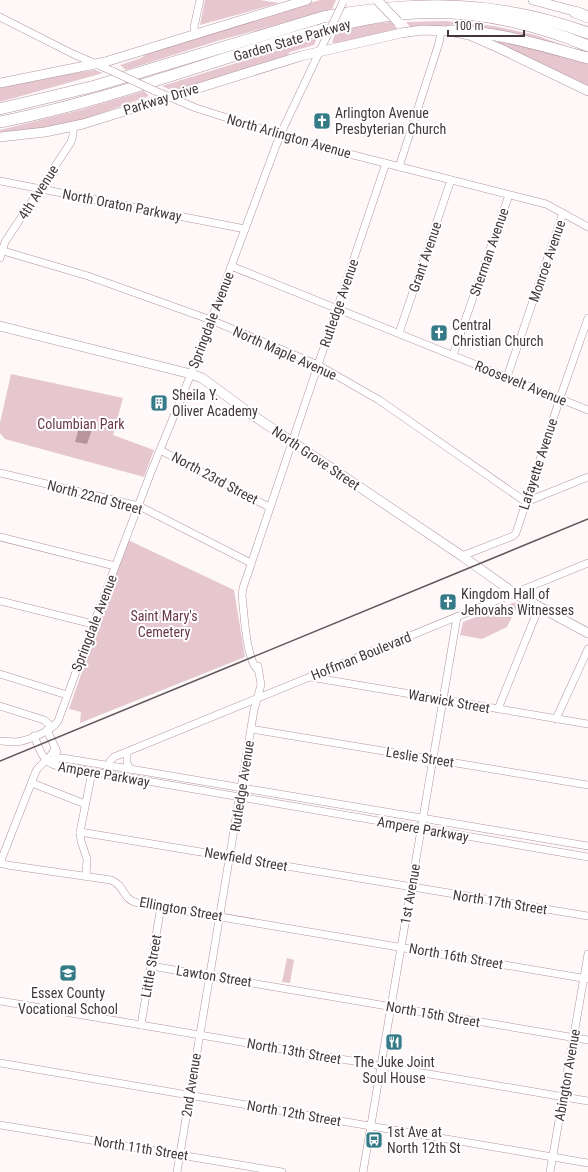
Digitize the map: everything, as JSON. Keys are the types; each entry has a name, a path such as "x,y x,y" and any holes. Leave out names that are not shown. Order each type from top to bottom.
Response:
{"highway":[{"name":"Garden State Parkway","path":"0,109 87,88 324,16 392,3 448,1 499,6 544,17 588,33"},
{"path":"574,12 588,16"},
{"name":"Garden State Parkway","path":"0,122 42,113 90,100 319,30 390,16 435,13 488,17 541,29 588,46"},
{"path":"445,31 469,31 483,33 539,45 588,58"}],"main road":[{"path":"0,84 96,64 307,0"},
{"path":"377,0 405,29 411,31"},
{"path":"533,0 574,12"},
{"name":"Parkway Drive","path":"0,137 45,132 73,126 293,58 411,31 445,31 464,34 483,41 588,91"},
{"name":"North Grove Street","path":"0,326 202,378 292,442 462,556 514,593 588,633"}],"street":[{"path":"195,35 194,27 200,0"},
{"name":"Springdale Avenue","path":"50,729 58,721 93,624 191,374 280,135 344,1"},
{"name":"North Arlington Avenue","path":"0,17 96,64 196,108 306,143 546,204 588,227"},
{"path":"399,167 439,44 445,31"},
{"name":"4th Avenue","path":"0,258 1,250 5,242 70,142 73,135 73,126"},
{"name":"Rutledge Avenue","path":"206,998 251,729 261,684 258,666 253,653 249,650 242,592 269,507 386,163"},
{"name":"Grant Avenue","path":"399,334 451,180"},
{"name":"North Oraton Parkway","path":"0,181 245,229"},
{"name":"Sherman Avenue","path":"453,355 509,195"},
{"name":"Monroe Avenue","path":"507,377 563,214"},
{"name":"North Maple Avenue","path":"1,250 84,275 211,320 318,365 379,400 526,502"},
{"name":"Roosevelt Avenue","path":"231,266 588,410"},
{"name":"Lafayette Avenue","path":"462,556 515,535 588,318"},
{"name":"North 23rd Street","path":"160,450 269,507"},
{"name":"North 22nd Street","path":"0,473 138,506 251,563"},
{"path":"526,502 588,477"},
{"path":"0,537 115,566"},
{"name":"Hoffman Boulevard","path":"109,766 112,758 133,749 588,563"},
{"path":"0,600 93,624"},
{"path":"498,709 539,607"},
{"name":"1st Avenue","path":"364,1172 457,617"},
{"path":"556,719 588,649"},
{"path":"0,674 67,695"},
{"name":"Warwick Street","path":"309,677 588,724"},
{"path":"0,706 44,720 50,724 55,748 62,758"},
{"path":"0,741 16,742 50,729"},
{"name":"Leslie Street","path":"251,729 588,785"},
{"path":"34,736 46,760"},
{"path":"0,863 38,769 52,754 55,748"},
{"name":"Hoffman Boulevard","path":"109,766 118,762 133,749"},
{"path":"127,755 127,762 130,769"},
{"name":"Ampere Parkway","path":"46,760 62,758 588,846"},
{"name":"Ampere Parkway","path":"46,760 54,765 107,775 588,857"},
{"path":"107,775 109,766"},
{"path":"86,876 87,858 81,841 80,832 92,772"},
{"path":"32,783 85,804"},
{"name":"Newfield Street","path":"80,832 412,888"},
{"name":"Ellington Street","path":"0,863 114,881 119,885 126,897 131,901 323,933"},
{"name":"North 17th Street","path":"412,888 588,916"},
{"name":"Little Street","path":"141,1025 161,906"},
{"name":"North 16th Street","path":"323,933 586,978"},
{"name":"Abington Avenue","path":"550,1172 586,978 588,954"},
{"name":"Lawton Street","path":"151,966 277,986"},
{"name":"North 15th Street","path":"277,986 588,1040"},
{"name":"2nd Avenue","path":"177,1172 206,998"},
{"name":"North 13th Street","path":"0,1001 588,1101"},
{"name":"North 12th Street","path":"0,1063 588,1162"},
{"name":"North 11th Street","path":"0,1125 282,1172"}],"green space":[{"path":"205,0 260,0 279,3 200,25"},
{"path":"320,0 336,0 332,9 217,41 126,70 120,65 141,58 148,53"},
{"path":"445,21 494,26 535,35 588,54 478,30 411,28 406,22"},
{"path":"391,22 398,29 336,44 332,42 337,30 368,24"},
{"path":"317,38 314,45 290,52 285,57 175,92 162,86"},
{"path":"498,39 588,63 588,88 498,44"},
{"path":"95,70 103,73 0,102 0,88 35,79"},
{"path":"144,91 149,96 82,120 37,130 0,132 0,130 80,110"},
{"name":"Columbian Park","path":"11,374 123,398 113,435 154,450 144,477 5,439 0,433 0,423"},
{"name":"Saint Mary's Cemetery","path":"128,540 234,590 245,657 80,723 81,712 69,709"},
{"path":"516,602 519,603 507,627 482,639 460,635 463,622"},
{"path":"287,958 294,960 290,983 282,982"}],"shaded area":[{"path":"80,424 93,427 87,444 75,442"}],"railway":[{"path":"0,761 588,519"}],"place":[{"name":"Arlington Avenue Presbyterian Church","path":"322,121"},
{"name":"Central Christian Church","path":"439,333"},
{"name":"Sheila Y. Oliver Academy","path":"159,403"},
{"name":"Kingdom Hall of Jehovahs Witnesses","path":"448,602"},
{"name":"Essex County Vocational School","path":"68,973"},
{"name":"The Juke Joint Soul House","path":"394,1042"},
{"name":"1st Ave at North 12th St","path":"374,1140"}]}
